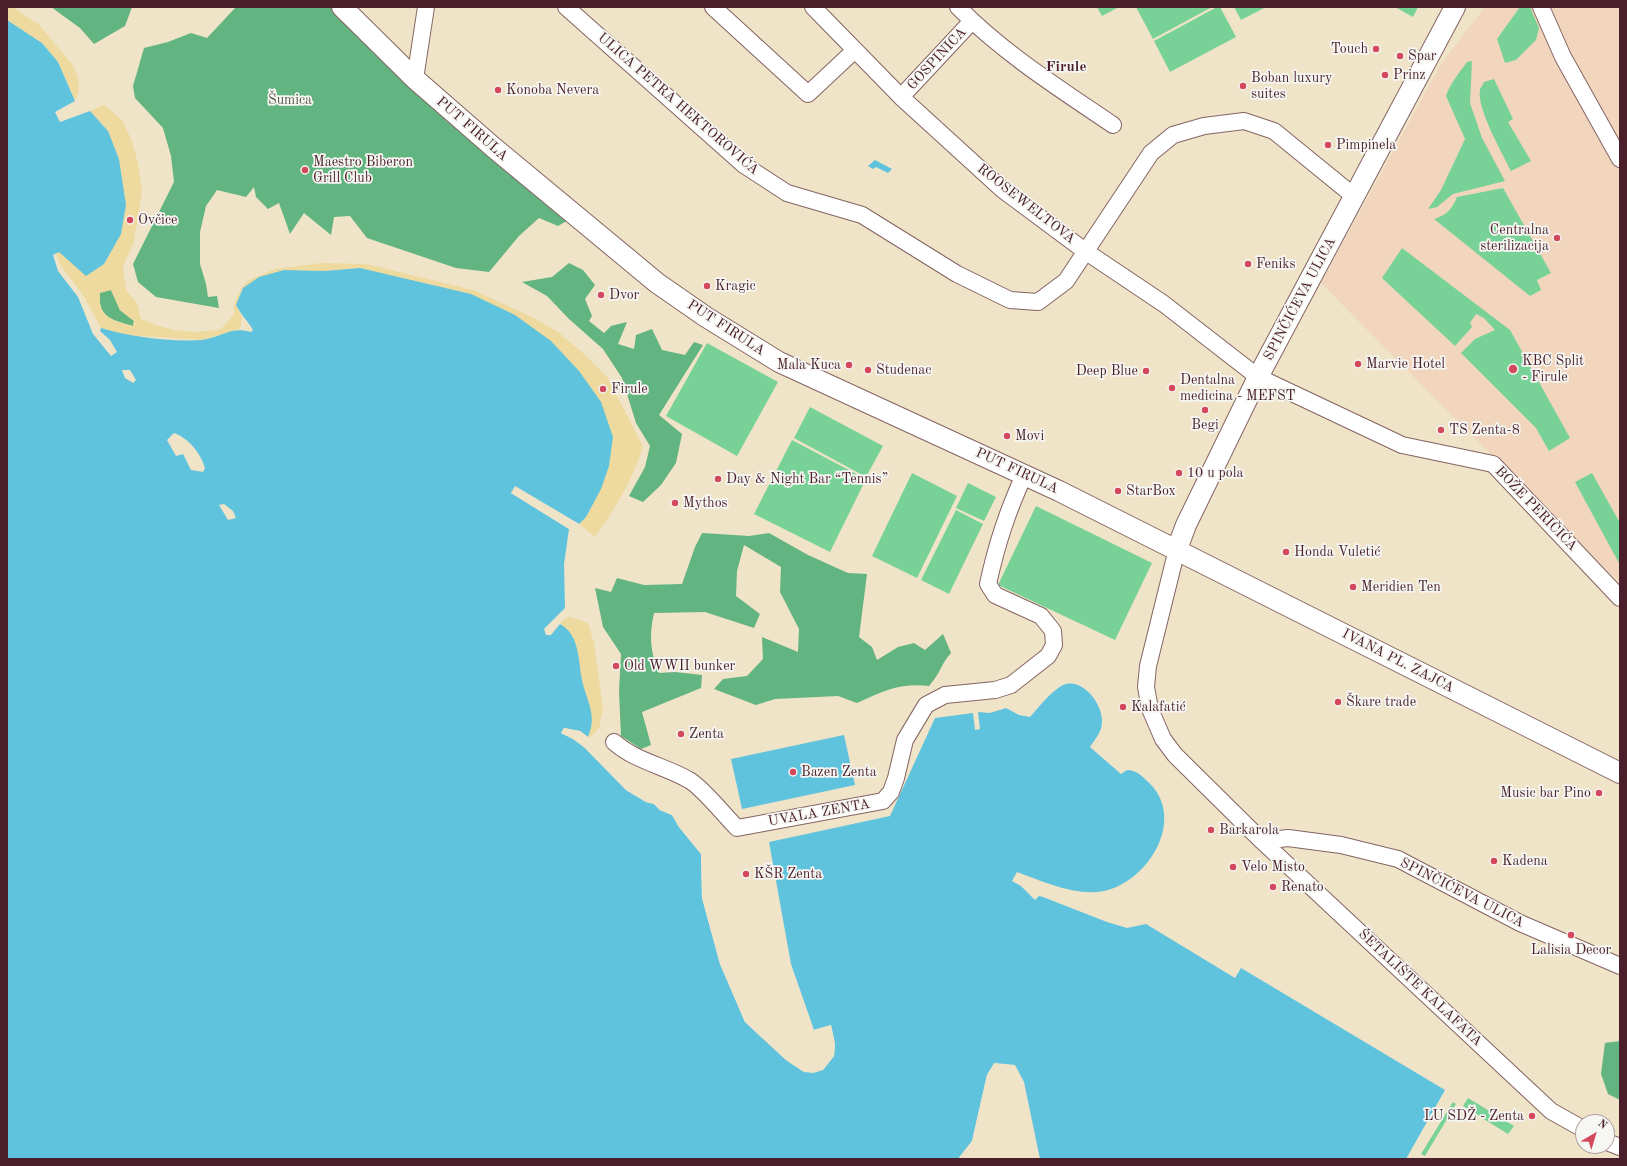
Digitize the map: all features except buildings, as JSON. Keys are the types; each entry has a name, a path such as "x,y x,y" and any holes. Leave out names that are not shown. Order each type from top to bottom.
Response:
{"street":[{"name":"PUT FIRULA","path":"342,7 415,79 493,147 657,283 706,317 779,362 1059,491 1177,549"},
{"path":"415,79 426,7"},
{"name":"ULICA PETRA HEKTOROVIĆA","path":"566,7 744,165 787,193 862,215 957,274 1010,300 1038,302 1066,281 1151,153 1173,135 1204,126 1244,121 1274,131 1355,197"},
{"path":"713,7 808,94 855,50"},
{"name":"ROOSEWELTOVA","path":"813,7 901,96 1003,190 1085,251 1164,304 1258,377"},
{"name":"GOSPINICA","path":"958,7 972,21 1033,70 1113,125"},
{"name":"SPINČIĆEVA ULICA","path":"1455,7 1258,377 1188,520 1177,549 1148,666 1146,687 1150,709 1163,739 1175,755 1262,841 1288,838 1341,845 1398,860 1520,923 1620,966"},
{"path":"1541,7 1563,57 1620,159"},
{"name":"GOSPINICA","path":"901,96 972,21"},
{"name":"BOŽE PERIČIĆA","path":"1258,377 1402,444 1494,464 1620,598"},
{"name":"UVALA ZENTA","path":"614,742 624,751 660,766 690,781 737,828 883,801 890,792 896,778 905,740 926,704 945,695 995,690 1011,685 1048,656 1054,645 1053,631 1041,616 995,595 988,584 995,552 1006,517 1024,475"},
{"name":"IVANA PL. ZAJCA","path":"1177,549 1259,592 1620,773"},
{"name":"ŠETALIŠTE KALAFATA","path":"1262,841 1551,1111 1575,1124"}],"shaded area":[{"name":"KBC Split - Firule","path":"1485,7 1620,7 1620,583 1321,283 1441,64"}],"green space":[{"path":"51,7 132,7 125,26 94,44 80,28"},
{"name":"Šumica","path":"236,7 330,7 394,72 445,119 570,219 558,226 539,218 519,236 489,272 456,268 367,238 350,216 334,217 331,235 304,213 290,234 279,203 268,209 256,197 254,187 246,197 217,190 206,206 200,232 200,264 208,297 217,296 219,308 156,297 138,282 133,264 174,182 171,156 163,128 135,98 133,86 144,48 168,42 191,33 207,38"},
{"path":"1097,7 1119,7 1102,16"},
{"path":"1136,7 1212,7 1153,39"},
{"path":"1217,7 1220,7 1236,37 1170,72 1154,41"},
{"path":"1234,7 1266,7 1241,20"},
{"path":"1395,7 1418,7 1413,17"},
{"path":"1520,7 1530,7 1539,28 1536,40 1516,60 1505,63 1497,39"},
{"path":"1472,61 1470,103 1482,138 1505,181 1453,194 1437,207 1428,209 1441,190 1465,139 1446,96 1452,83 1467,62"},
{"path":"1494,79 1513,119 1508,122 1531,161 1511,171 1491,131 1482,108 1480,98 1480,89 1484,82"},
{"path":"1503,188 1551,273 1537,280 1541,290 1530,296 1434,219 1442,216 1448,211 1457,197"},
{"path":"1402,248 1510,330 1570,438 1549,451 1536,428 1461,353 1475,339 1495,330 1484,318 1476,314 1470,323 1472,327 1455,346 1382,278"},
{"path":"569,263 583,270 595,285 585,299 592,316 589,321 604,333 611,326 627,322 618,344 634,349 636,335 652,329 662,350 685,355 694,342 703,345 659,415 682,434 676,463 661,485 643,502 629,496 645,467 650,446 636,423 622,378 603,349 569,319 547,296 522,282 552,277"},
{"path":"111,290 120,310 134,321 133,326 119,322 104,313 101,307 100,292"},
{"path":"707,343 778,382 737,456 666,416"},
{"path":"810,407 883,446 866,477 794,438"},
{"path":"792,440 866,479 830,552 754,514"},
{"path":"912,473 957,496 917,578 872,556"},
{"path":"1592,473 1620,523 1620,565 1575,482"},
{"path":"968,483 996,497 984,521 956,508"},
{"path":"1036,506 1152,563 1115,640 998,585"},
{"path":"956,510 983,524 949,594 921,580"},
{"path":"702,533 749,536 769,533 808,555 848,573 867,574 859,637 872,647 877,660 898,647 914,643 925,650 943,634 951,653 929,686 918,685 900,687 857,703 838,696 775,699 756,705 714,689 723,679 747,676 763,659 762,637 798,652 799,629 780,592 781,567 744,545 737,571 736,596 760,614 754,628 705,612 654,613 651,629 651,643 659,673 675,672 702,675 701,688 642,712 651,745 641,749 621,736 619,691 621,654 603,627 595,588 611,592 617,578 644,585 682,584 695,547"},
{"path":"1620,1041 1620,1100 1608,1094 1601,1074 1605,1043"},
{"path":"1468,1098 1514,1126 1508,1134 1463,1106"},
{"path":"1453,1102 1456,1104 1425,1156 1421,1154"}],"sand":[{"path":"7,7 12,7 39,25 72,64 79,82 75,101 58,62 42,43 7,20"},
{"path":"104,105 122,120 132,141 138,164 142,190 134,241 123,267 126,290 137,303 141,319 180,331 200,332 221,329 234,314 234,305 242,287 249,280 275,269 321,263 366,264 473,290 530,316 558,332 584,354 607,377 643,446 629,482 595,537 579,524 586,517 407,280 360,268 324,271 236,305 242,317 240,329 202,340 126,335 101,328 83,295 59,263 56,253 59,251 108,131 90,111","holes":["111,290 120,310 134,321 133,326 108,317 101,308 100,293"]},
{"path":"570,617 588,623 594,643 603,709 599,728 590,738 578,725 561,629 561,621"}],"water":[{"path":"7,20 42,43 58,62 75,101 55,112 60,122 90,111 108,131 119,159 126,205 121,234 104,264 86,276 59,252 53,255 58,271 78,297 93,334 111,356 117,352 110,340 100,331 101,328 138,336 177,340 208,339 237,330 251,332 253,330 236,305 243,288 259,277 284,270 324,271 360,268 471,294 515,315 551,341 579,371 601,402 613,437 609,466 601,489 586,517 579,524 516,487 511,493 569,529 564,564 565,608 544,629 546,635 551,635 560,624 567,629 575,641 579,656 582,680 592,715 592,722 588,737 580,731 564,728 561,733 584,747 626,790 646,802 654,804 660,810 672,815 679,827 701,854 702,898 720,964 745,1022 786,1060 804,1072 823,1070 834,1056 835,1044 831,1025 814,1030 791,964 769,842 890,816 935,718 973,713 975,730 980,729 978,712 990,713 1006,708 1019,715 1030,717 1054,691 1063,685 1070,684 1078,685 1084,689 1090,694 1099,708 1102,722 1101,729 1090,747 1121,774 1127,770 1133,771 1147,781 1159,795 1164,811 1164,828 1159,844 1150,859 1138,873 1124,883 1108,890 1085,892 1062,888 1017,872 1012,881 1021,886 1035,900 1039,896 1043,897 1107,922 1127,928 1146,924 1235,978 1241,968 1445,1090 1406,1159 1040,1159 1024,1082 1015,1065 995,1063 987,1075 972,1141 958,1159 7,1159","holes":["122,370 130,370 136,380 133,383 125,378","174,433 189,442 203,462 205,468 203,472 191,470 183,454 176,456 167,440","224,504 233,511 236,518 228,520 219,505"]},
{"path":"875,160 892,169 888,173 876,167 873,169 868,166"},
{"name":"Bazen Zenta","path":"844,735 855,785 742,809 731,759"}],"pier":[{"path":"515,486 579,524 577,525 516,489 514,493 571,528 569,529 511,493"},
{"path":"564,728 580,731 588,737 589,738 570,730 565,730 564,733 574,737 585,746 627,788 647,801 655,802 661,808 673,813 680,826 703,853 704,898 722,964 747,1021 787,1059 805,1070 813,1071 822,1069 832,1056 833,1044 832,1035 829,1030 830,1027 814,1030 831,1025 835,1044 834,1056 823,1070 813,1073 804,1072 786,1060 745,1022 720,964 702,898 701,854 679,827 672,815 660,810 654,804 646,802 626,790 584,747 561,733"},
{"path":"994,1063 1002,1066 995,1065 989,1076 974,1142 960,1159 958,1159 972,1141 987,1075"}],"place":[{"name":"Touch","path":"1376,49"},
{"name":"Spar","path":"1400,56"},
{"name":"Prinz","path":"1385,75"},
{"name":"Boban luxury suites","path":"1243,86"},
{"name":"Konoba Nevera","path":"498,90"},
{"name":"Pimpinela","path":"1328,145"},
{"name":"Maestro Biberon Grill Club","path":"305,170"},
{"name":"Ovčice","path":"130,220"},
{"name":"Centralna sterilizacija","path":"1557,238"},
{"name":"Feniks","path":"1248,264"},
{"name":"Kragic","path":"707,286"},
{"name":"Dvor","path":"601,295"},
{"name":"Marvie Hotel","path":"1358,364"},
{"name":"Mala Kuca","path":"849,365"},
{"name":"KBC Split - Firule","path":"1513,369"},
{"name":"Studenac","path":"868,370"},
{"name":"Deep Blue","path":"1146,371"},
{"name":"Dentalna medicina - MEFST","path":"1172,388"},
{"name":"Firule","path":"603,389"},
{"name":"Begi","path":"1205,410"},
{"name":"TS Zenta-8","path":"1441,430"},
{"name":"Movi","path":"1007,436"},
{"name":"10 u pola","path":"1179,473"},
{"name":"Day & Night Bar “Tennis”","path":"718,479"},
{"name":"StarBox","path":"1118,491"},
{"name":"Mythos","path":"675,503"},
{"name":"Honda Vuletić","path":"1286,552"},
{"name":"Meridien Ten","path":"1353,587"},
{"name":"Old WWII bunker","path":"616,666"},
{"name":"Škare trade","path":"1338,702"},
{"name":"Kalafatić","path":"1123,707"},
{"name":"Zenta","path":"681,734"},
{"name":"Bazen Zenta","path":"793,772"},
{"name":"Music bar Pino","path":"1599,793"},
{"name":"Barkarola","path":"1211,830"},
{"name":"Kadena","path":"1494,861"},
{"name":"Velo Misto","path":"1233,867"},
{"name":"KŠR Zenta","path":"746,874"},
{"name":"Renato","path":"1273,887"},
{"name":"Lalisia Decor","path":"1571,935"},
{"name":"LU SDŽ - Zenta","path":"1532,1116"}],"district":[{"name":"Firule","path":"1066,67"}]}
